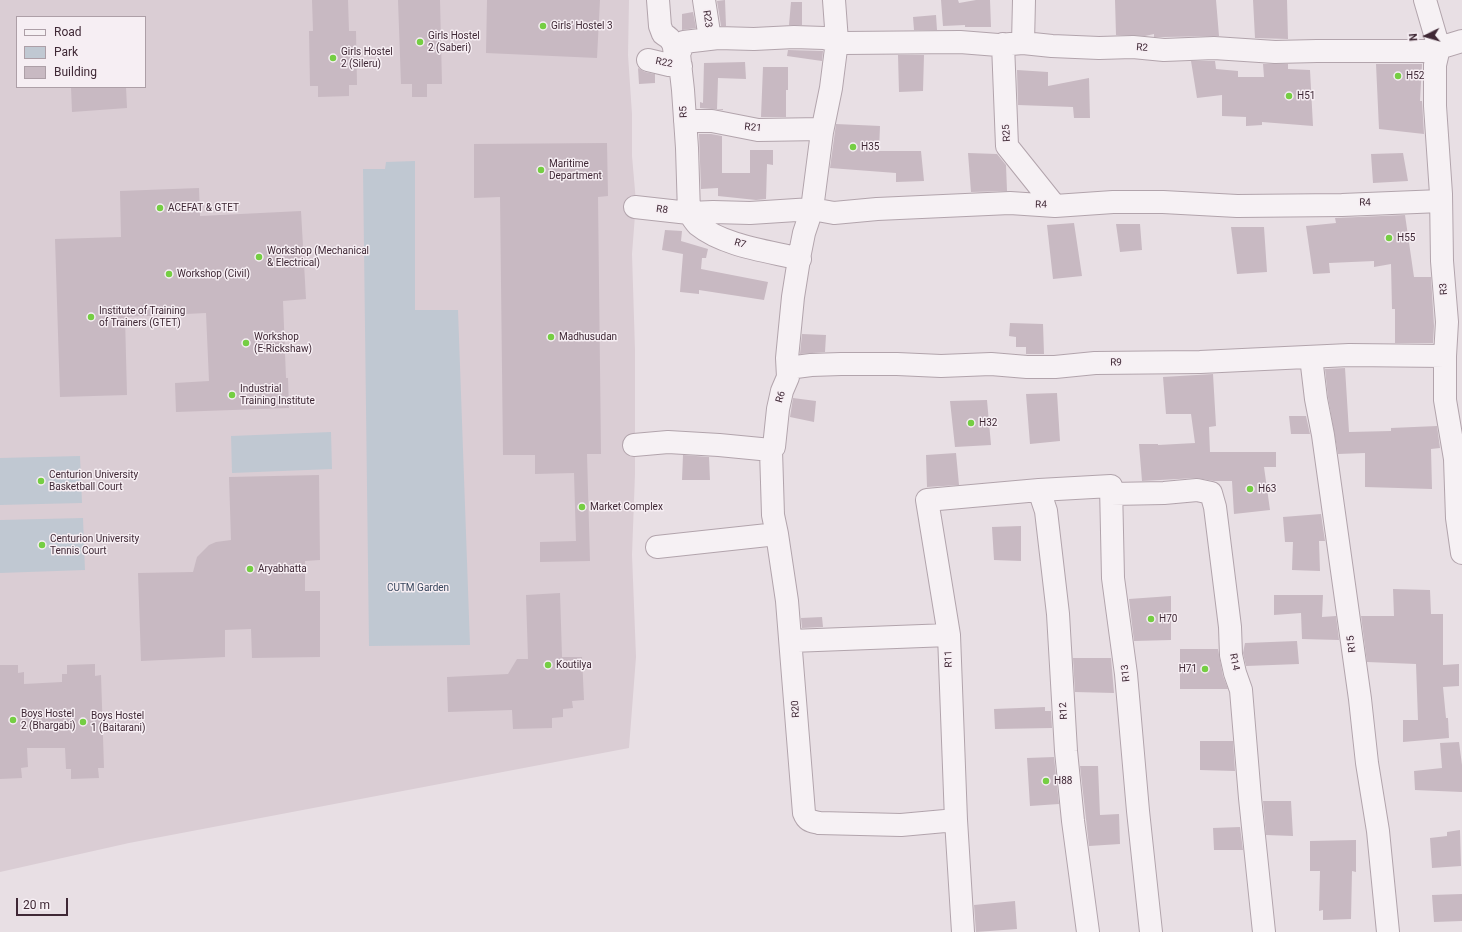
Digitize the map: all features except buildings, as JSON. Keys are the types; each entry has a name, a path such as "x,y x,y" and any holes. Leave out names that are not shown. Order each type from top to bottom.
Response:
{"street":[{"path":"658,0 662,34 678,42 710,39 754,39 794,36 824,38 837,41"},
{"name":"R23","path":"704,0 710,39"},
{"path":"689,213 750,213 784,210 803,211 812,209 822,129 831,88 837,41 834,0"},
{"name":"R25","path":"1024,0 1013,43 1007,146 1055,206"},
{"path":"1425,0 1439,48 1462,41"},
{"name":"R2","path":"837,41 844,43 1013,43 1099,48 1133,47 1164,50 1214,48 1275,52 1307,52 1317,50 1431,51 1439,48"},
{"name":"R5","path":"678,42 678,66 687,148 689,213"},
{"name":"R3","path":"1439,48 1435,65 1435,106 1441,201 1442,260 1447,322 1445,356 1453,399 1455,459 1462,553"},
{"name":"R22","path":"648,60 678,66"},
{"name":"R21","path":"684,121 712,121 758,130 822,129"},
{"name":"R4","path":"812,209 834,213 877,209 1010,203 1055,206 1112,202 1163,202 1230,206 1335,205 1441,201"},
{"name":"R8","path":"635,207 689,213"},
{"name":"R6","path":"771,450 774,447 778,409 782,391 788,377 787,358 793,297 804,233 812,209"},
{"name":"R7","path":"689,213 698,225 724,239 764,251 800,259"},
{"name":"R9","path":"788,368 811,365 841,364 941,366 991,364 1055,367 1095,363 1200,362 1349,355 1445,356"},
{"name":"R15","path":"1311,357 1360,699 1367,763 1378,831 1388,932"},
{"path":"634,445 668,442 771,450"},
{"name":"R20","path":"771,450 773,515 787,601 804,813 806,819 811,822 819,823 901,825 956,820"},
{"path":"1039,490 1111,486 1111,494"},
{"name":"R11","path":"963,932 956,820 949,635 927,500 1039,490"},
{"name":"R12","path":"1039,490 1046,510 1058,614 1067,759 1073,821 1088,932"},
{"name":"R14","path":"1111,494 1164,493 1197,490 1211,493 1215,507 1230,627 1231,655 1235,673 1242,690 1250,798 1264,932"},
{"name":"R13","path":"1111,494 1114,578 1126,674 1138,811 1151,932"},
{"path":"657,547 777,534"},
{"path":"791,640 949,635"}],"shaded area":[{"path":"0,0 629,0 628,55 632,114 632,156 636,202 632,254 635,350 635,474 632,555 636,657 629,748 129,843 0,872"}],"green space":[{"name":"CUTM Garden","path":"415,161 415,310 458,310 470,645 369,646 363,169 385,169 386,162"},
{"path":"331,432 332,469 232,473 231,436"},
{"name":"Centurion University Basketball Court","path":"80,456 82,503 0,505 0,458"},
{"name":"Centurion University Tennis Court","path":"83,518 85,570 0,573 0,520"}],"place":[{"name":"Girls' Hostel 3","path":"543,26"},
{"name":"Girls Hostel 2 (Saberi)","path":"420,42"},
{"name":"Girls Hostel 2 (Sileru)","path":"333,58"},
{"name":"H52","path":"1398,76"},
{"name":"H51","path":"1289,96"},
{"name":"H35","path":"853,147"},
{"name":"Maritime Department","path":"541,170"},
{"name":"ACEFAT & GTET","path":"160,208"},
{"name":"H55","path":"1389,238"},
{"name":"Workshop (Mechanical & Electrical)","path":"259,257"},
{"name":"Workshop (Civil)","path":"169,274"},
{"name":"Institute of Training of Trainers (GTET)","path":"91,317"},
{"name":"Madhusudan","path":"551,337"},
{"name":"Workshop (E-Rickshaw)","path":"246,343"},
{"name":"Industrial Training Institute","path":"232,395"},
{"name":"H32","path":"971,423"},
{"name":"Centurion University Basketball Court","path":"41,481"},
{"name":"H63","path":"1250,489"},
{"name":"Market Complex","path":"582,507"},
{"name":"Centurion University Tennis Court","path":"42,545"},
{"name":"Aryabhatta","path":"250,569"},
{"name":"H70","path":"1151,619"},
{"name":"Koutilya","path":"548,665"},
{"name":"H71","path":"1205,669"},
{"name":"Boys Hostel 2 (Bhargabi)","path":"13,720"},
{"name":"Boys Hostel 1 (Baitarani)","path":"83,722"},
{"name":"H88","path":"1046,781"}]}
